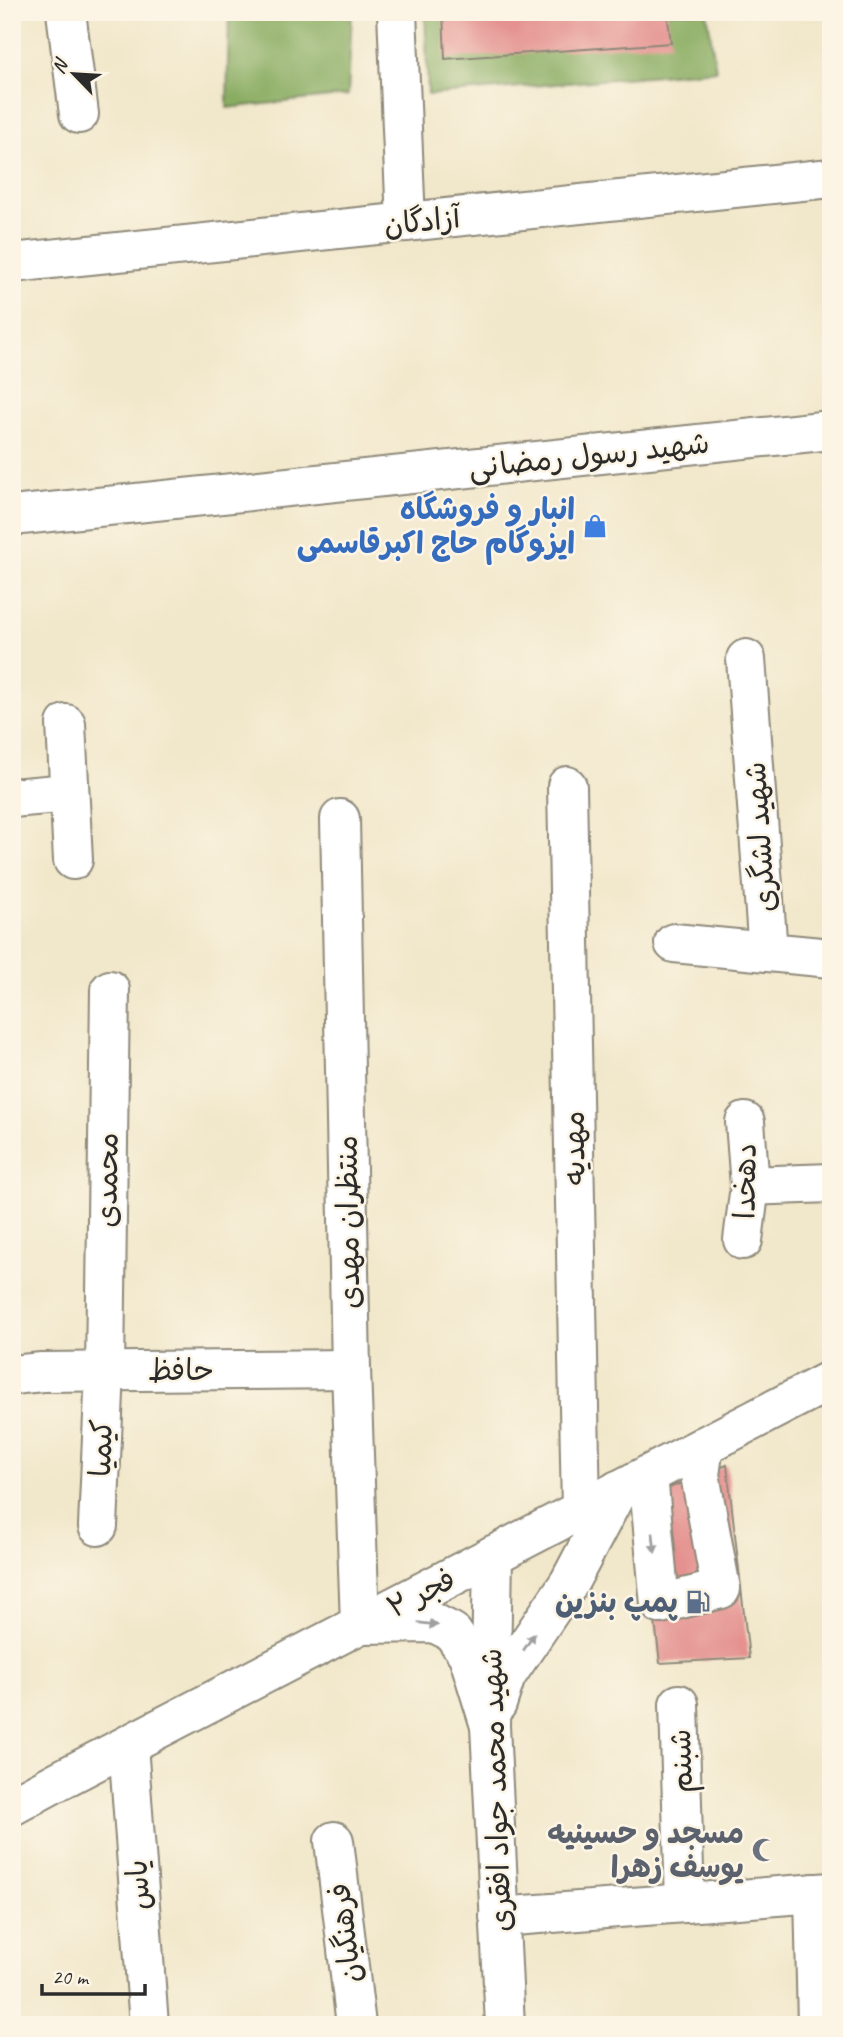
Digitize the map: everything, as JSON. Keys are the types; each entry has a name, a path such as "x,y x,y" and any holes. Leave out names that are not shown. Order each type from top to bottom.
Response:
{"street":[{"path":"66,12 79,114"},
{"path":"397,12 406,222"},
{"name":"آزادگان","path":"12,263 831,178"},
{"name":"شهید رسول رمضانی","path":"12,516 831,430"},
{"name":"شهید لشگری","path":"746,659 768,952 831,958"},
{"path":"66,724 73,860"},
{"name":"مهدیه","path":"567,786 581,1510"},
{"path":"12,798 69,793"},
{"name":"منتظران مهدی","path":"340,819 351,1369 360,1624"},
{"path":"674,943 768,952"},
{"name":"محمدی","path":"105,1371 110,990"},
{"name":"دهخدا","path":"743,1240 750,1186 745,1122"},
{"path":"750,1186 831,1183"},
{"name":"حافظ","path":"12,1375 42,1372 351,1369"},
{"name":"کیمیا","path":"98,1526 105,1371"},
{"name":"فجر ۲","path":"12,1807 831,1380"},
{"path":"633,1483 660,1604 721,1589 700,1475 704,1446"},
{"path":"490,1726 506,1676 633,1483"},
{"name":"شهید محمد جواد افقری","path":"493,1555 490,1726 505,2025"},
{"path":"360,1624 434,1623 452,1632 468,1655 490,1726"},
{"name":"شبنم","path":"679,1704 685,1903"},
{"name":"یاس","path":"128,1745 149,2025"},
{"name":"فرهنگیان","path":"334,1841 356,2025"},
{"path":"499,1916 822,1892 817,2025"}],"green space":[{"path":"229,12 352,12 348,95 227,108"},
{"path":"425,12 707,12 716,70 428,95"}],"building":[{"path":"443,12 667,12 671,43 445,59"},
{"name":"پمپ بنزین","path":"727,1465 749,1658 660,1663 646,1547 649,1496"}],"place":[{"name":"انبار و فروشگاه ایزوگام حاج اکبرقاسمی","path":"595,526"},
{"name":"پمپ بنزین","path":"698,1602"},
{"name":"مسجد و حسینیه یوسف زهرا","path":"764,1850"}]}
